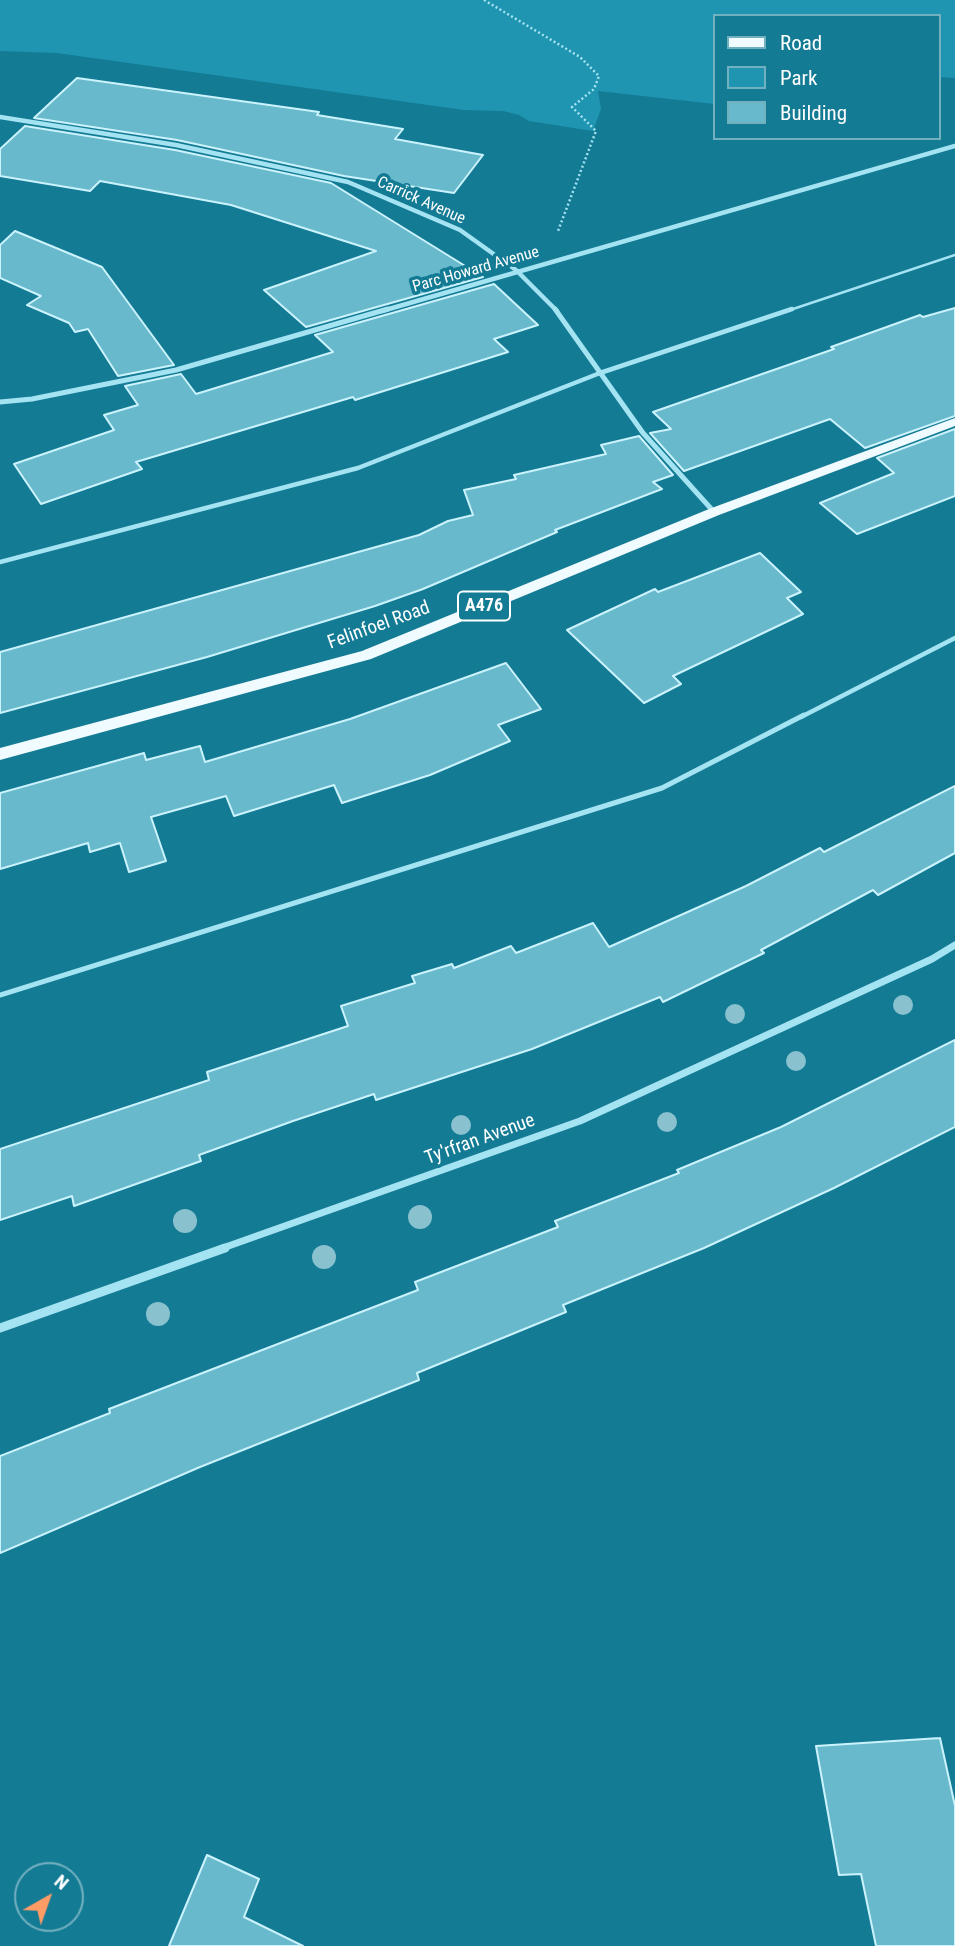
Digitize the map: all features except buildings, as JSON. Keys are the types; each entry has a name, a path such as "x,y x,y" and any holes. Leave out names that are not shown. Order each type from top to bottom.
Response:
{"main road":[{"name":"Felinfoel Road","path":"0,754 366,655 714,512 955,422"}],"street":[{"name":"Carrick Avenue","path":"0,117 176,145 348,182 460,230 516,271 562,316 643,433 714,512"},
{"name":"Parc Howard Avenue","path":"0,402 32,399 176,370 955,146"},
{"name":"Ty'rfran Avenue","path":"0,1328 580,1121 932,959 955,945"}],"lane":[{"path":"0,562 358,468 600,373 955,255"},
{"path":"0,995 662,788 955,638"}],"path":[{"path":"484,0 580,57 599,76 594,89 572,107 596,131 552,249 562,257"}],"green space":[{"path":"0,0 955,0 955,78 941,77 941,14 713,14 713,104 598,91 601,109 593,131 529,121 503,111 464,110 57,53 0,51"}]}
